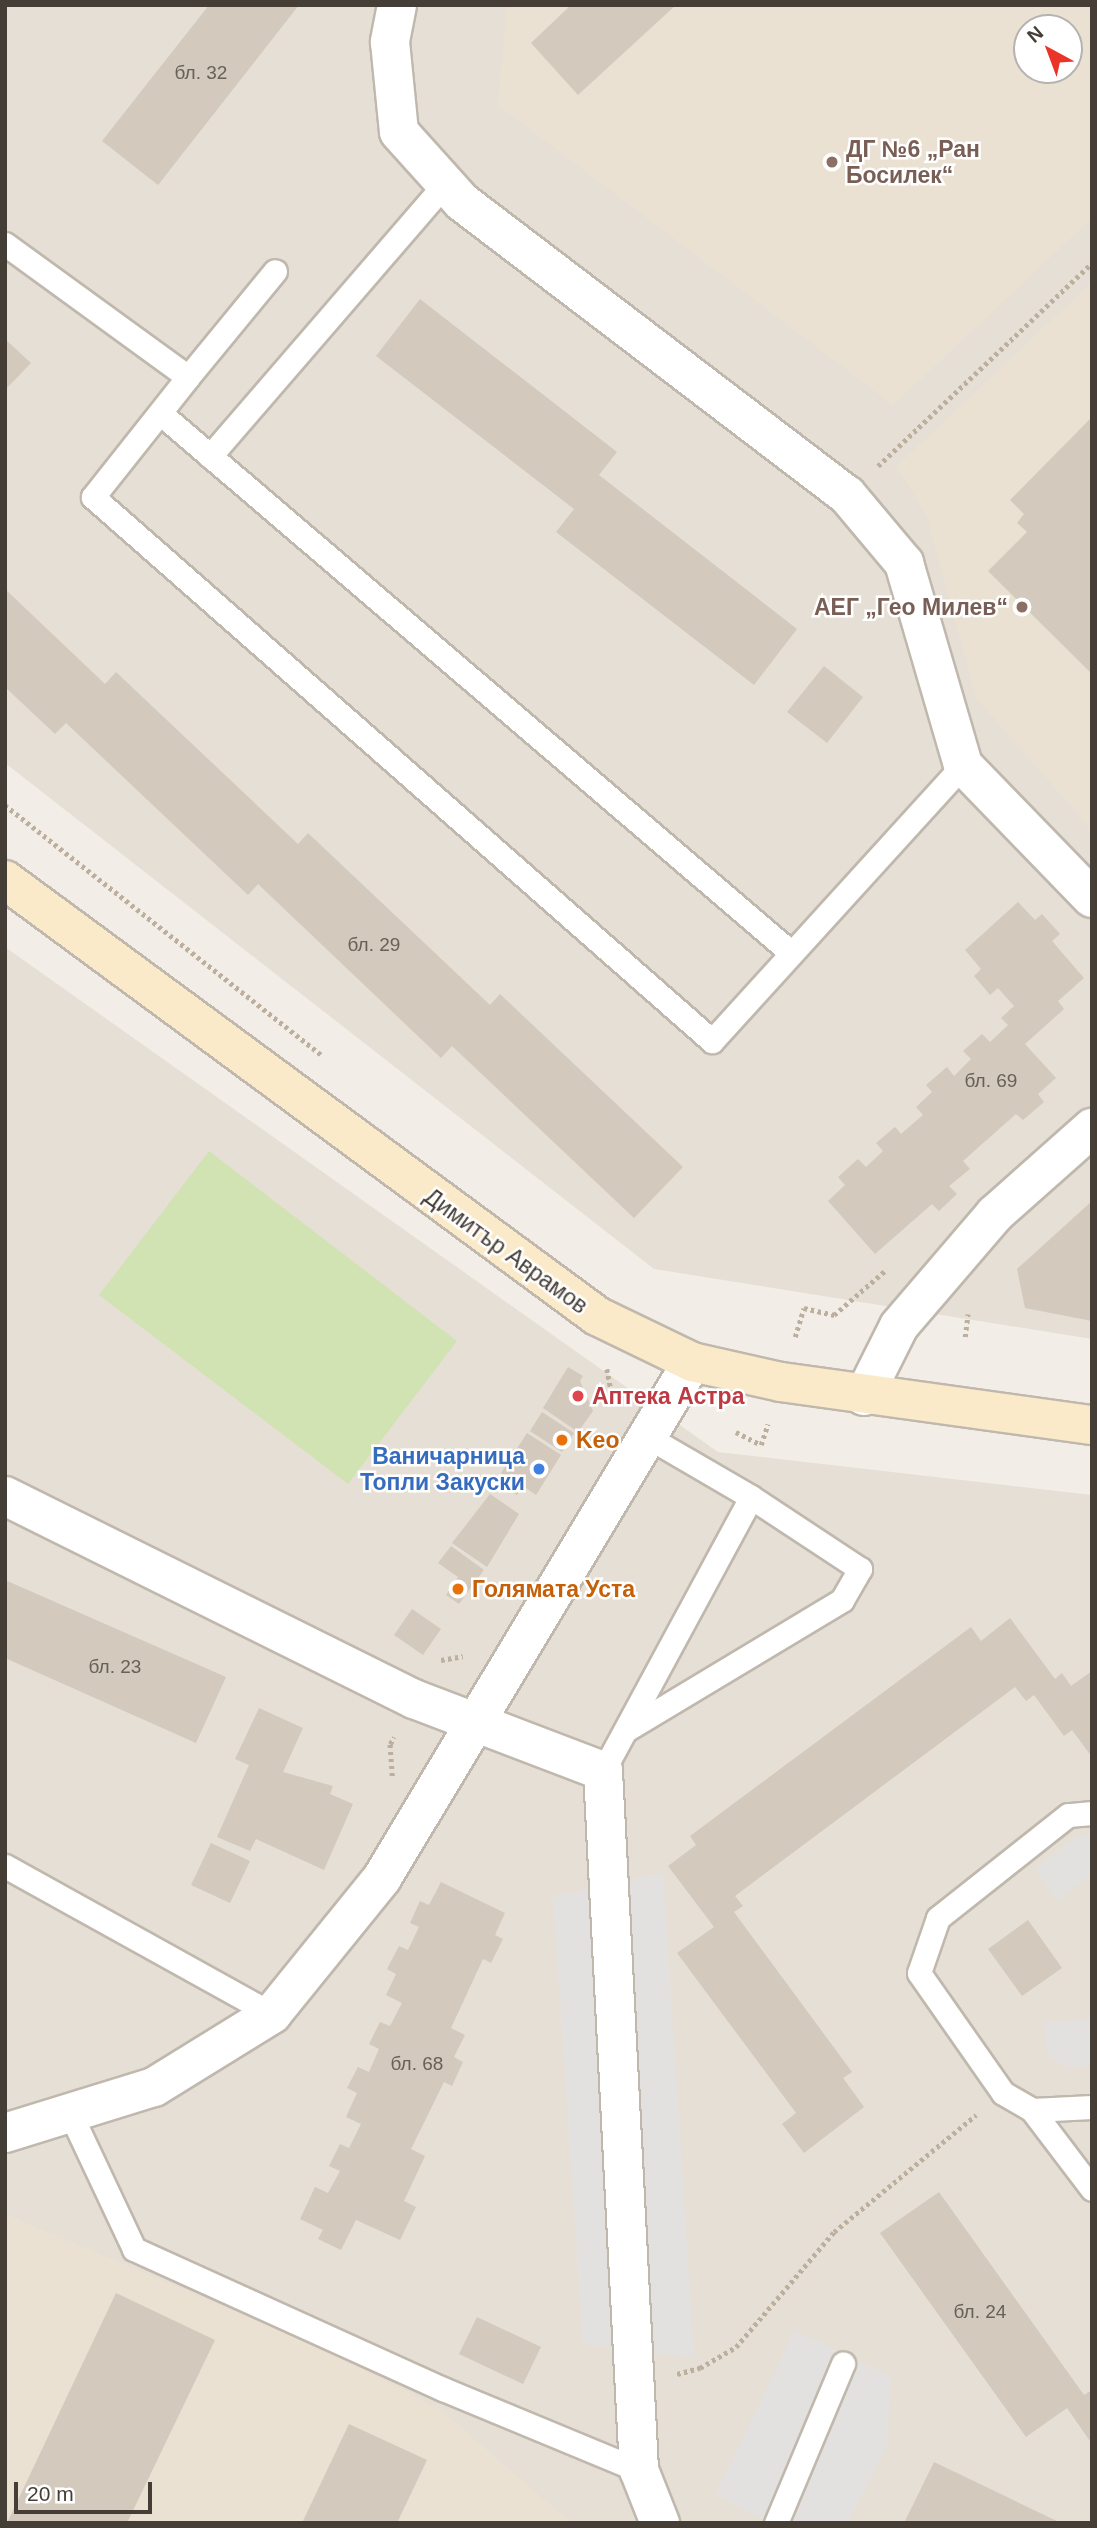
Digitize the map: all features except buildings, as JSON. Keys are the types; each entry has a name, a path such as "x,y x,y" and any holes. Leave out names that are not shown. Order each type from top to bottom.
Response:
{"street":[{"path":"397,5 390,42 399,132 461,202 847,495 904,563 963,765 1092,898"},
{"name":"Димитър Аврамов","path":"5,880 597,1316 692,1362 864,1396 1092,1425"},
{"path":"864,1396 899,1326 995,1214 1092,1128"},
{"path":"5,2133 71,2115 154,2087 272,2014 382,1878 692,1362"},
{"path":"5,1496 414,1699 603,1771 639,2470 660,2523"}],"lane":[{"path":"210,456 445,184"},
{"path":"5,244 188,377"},
{"path":"275,271 93,496 712,1041 789,951 963,765"},
{"path":"160,413 789,951"},
{"path":"626,1730 842,1600 860,1569 751,1497 648,1437"},
{"path":"603,1771 751,1497"},
{"path":"1092,1813 1068,1815 939,1918 919,1973 1003,2093 1032,2110 1092,2189"},
{"path":"5,1866 272,2014"},
{"path":"1032,2110 1092,2107"},
{"path":"71,2115 134,2249 443,2389 639,2470"},
{"path":"776,2523 843,2364"}],"path":[{"path":"847,495 1092,263"},
{"path":"794,1337 804,1308 834,1315"},
{"path":"605,1362 615,1419"},
{"path":"736,1432 761,1445 768,1423"},
{"path":"392,1780 390,1744 432,1662 472,1654"},
{"path":"635,2385 700,2368 736,2347 834,2232 1003,2093"}],"shaded area":[{"path":"5,5 1092,5 1092,1339 654,1269 5,763"},
{"name":"ДГ №6 „Ран Босилек“","path":"507,5 1092,5 1092,218 893,405 498,105"},
{"name":"АЕГ „Гео Милев“","path":"1092,282 1092,830 976,698 927,517 897,466"},
{"path":"5,947 718,1452 1092,1495 1092,2523 5,2523"},
{"path":"1092,1834 1092,1874 1057,1900 1035,1870 1077,1836"},
{"path":"663,1873 694,2358 583,2344 553,1896"},
{"path":"1092,2020 1092,2066 1068,2067 1049,2056 1043,2022"},
{"path":"5,2214 327,2350 441,2410 571,2523 5,2523"},
{"path":"795,2330 891,2377 886,2448 847,2523 769,2523 716,2494"}],"green space":[{"path":"209,1151 457,1341 348,1484 99,1295"}],"place":[{"name":"ДГ №6 „Ран Босилек“","path":"832,162"},
{"name":"АЕГ „Гео Милев“","path":"1022,607"},
{"name":"Аптека Астра","path":"578,1396"},
{"name":"Keo","path":"562,1440"},
{"name":"Ваничарница Топли Закуски","path":"539,1469"},
{"name":"Голямата Уста","path":"458,1589"}]}
